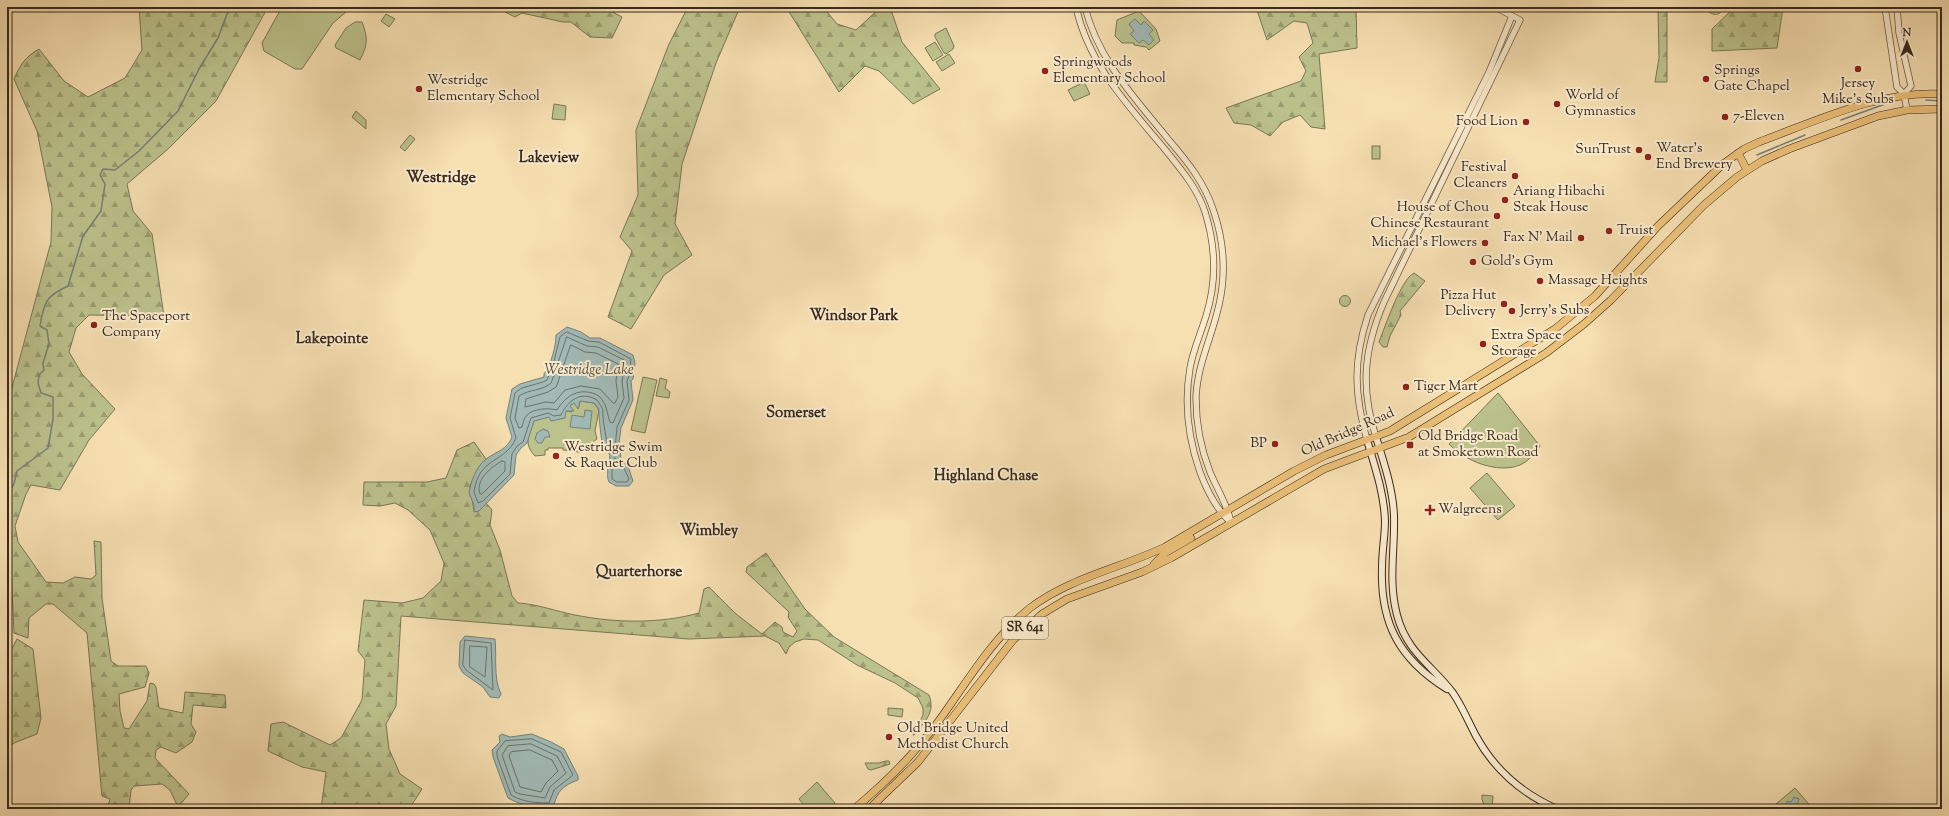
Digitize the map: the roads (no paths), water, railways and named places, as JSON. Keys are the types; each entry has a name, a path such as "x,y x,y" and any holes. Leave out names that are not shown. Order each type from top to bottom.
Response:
{"main road":[{"name":"Old Bridge Road","path":"1229,509 1294,471 1326,455 1376,437 1404,422 1500,364 1569,319 1600,291 1674,210 1723,164 1738,153 1759,142 1879,99 1904,94 1942,94"},
{"name":"Old Bridge Road","path":"869,809 918,762 1013,640 1029,623 1042,614 1067,599 1150,569 1324,469 1380,448 1423,429 1567,338 1611,300 1704,205 1748,170 1773,155 1878,116 1907,110 1942,109"},
{"path":"1738,153 1748,170"},
{"path":"1376,437 1392,497 1394,537 1392,579 1398,617 1412,648 1452,692 1484,748 1502,770 1528,794 1557,809"},
{"path":"1367,440 1378,476 1384,506 1383,584 1391,627 1398,644 1410,660 1426,675 1452,692"},
{"path":"1150,569 1166,553 1223,515 1229,509"},
{"name":"SR 641","path":"854,809 909,757 934,727 998,640 1031,608 1077,582 1144,557 1165,547 1223,515"}],"street":[{"path":"1076,7 1086,39 1104,73 1184,172 1200,200 1208,224 1214,257 1213,284 1208,310 1190,367 1188,414 1192,444 1210,496 1223,515 1231,522"},
{"path":"1085,7 1098,44 1111,68 1195,172 1214,212 1222,247 1223,278 1219,305 1199,372 1197,416 1204,456 1216,485 1229,509 1231,522"},
{"path":"1376,437 1368,409 1365,378 1368,349 1378,317 1520,20 1495,7"},
{"path":"1885,7 1897,87 1904,94 1907,110"},
{"path":"1897,7 1899,33 1911,86 1904,94"},
{"path":"1367,440 1360,414 1356,379 1359,348 1368,315 1408,230 1486,80 1512,16"}],"water":[{"path":"1135,19 1141,25 1144,21 1153,30 1149,34 1154,40 1149,45 1143,40 1139,43 1130,34 1134,31 1129,24"},
{"name":"Westridge Lake","path":"567,327 581,332 590,338 600,338 633,355 635,363 633,379 631,381 633,400 621,428 619,443 621,458 628,466 633,481 629,486 616,486 609,482 607,463 609,462 610,455 603,448 599,409 594,403 580,401 578,409 574,403 570,406 574,411 566,411 565,418 551,421 549,417 534,421 527,443 516,455 514,475 479,511 474,512 474,505 469,493 474,474 482,462 504,448 512,437 506,418 512,389 520,384 544,377 553,355 556,335"},
{"path":"585,410 592,411 590,429 570,427 572,415 584,417"},
{"path":"543,429 548,431 550,437 545,437 542,443 538,443 535,439 537,433"},
{"path":"465,636 495,639 496,674 501,694 499,698 490,697 483,687 463,673 459,666 460,642"},
{"path":"502,734 510,737 532,734 564,749 578,776 578,780 565,786 559,792 554,805 549,807 531,807 508,798 493,757 492,750 500,742 499,736"},
{"path":"1794,797 1799,799 1797,805 1805,809 1791,809 1786,805 1787,801 1791,802"}],"waterway":[{"path":"7,495 14,484 17,471 48,448 53,419 53,397 41,393 38,383 39,375 44,370 43,363 49,344 47,330 40,326 41,318 47,301 55,293 68,286 83,236 101,211 105,184 100,175 103,169 115,170 139,151 178,111 199,69 218,38 227,14 233,7"},
{"path":"1926,100 1942,101"},
{"path":"1841,120 1885,104"},
{"path":"1757,155 1805,135"}],"place":[{"name":"Jersey Mike's Subs","path":"1858,69"},
{"name":"Springwoods Elementary School","path":"1045,71"},
{"name":"Springs Gate Chapel","path":"1706,79"},
{"name":"Westridge Elementary School","path":"419,89"},
{"name":"World of Gymnastics","path":"1557,104"},
{"name":"7-Eleven","path":"1725,117"},
{"name":"Food Lion","path":"1526,122"},
{"name":"SunTrust","path":"1639,150"},
{"name":"Water's End Brewery","path":"1648,157"},
{"name":"Festival Cleaners","path":"1515,176"},
{"name":"Ariang Hibachi Steak House","path":"1505,200"},
{"name":"House of Chou Chinese Restaurant","path":"1497,216"},
{"name":"Truist","path":"1609,231"},
{"name":"Fax N’ Mail","path":"1581,238"},
{"name":"Michael’s Flowers","path":"1485,243"},
{"name":"Gold's Gym","path":"1473,262"},
{"name":"Massage Heights","path":"1540,281"},
{"name":"Pizza Hut Delivery","path":"1504,304"},
{"name":"Jerry's Subs","path":"1512,311"},
{"name":"The Spaceport Company","path":"94,325"},
{"name":"Extra Space Storage","path":"1483,344"},
{"name":"Tiger Mart","path":"1406,387"},
{"name":"BP","path":"1275,444"},
{"name":"Old Bridge Road at Smoketown Road","path":"1410,445"},
{"name":"Westridge Swim & Raquet Club","path":"556,456"},
{"name":"Walgreens","path":"1430,510"},
{"name":"Old Bridge United Methodist Church","path":"889,737"}],"district":[{"name":"Lakeview","path":"549,158"},
{"name":"Westridge","path":"441,178"},
{"name":"Windsor Park","path":"854,316"},
{"name":"Lakepointe","path":"332,339"},
{"name":"Somerset","path":"796,413"},
{"name":"Highland Chase","path":"986,476"},
{"name":"Wimbley","path":"709,531"},
{"name":"Quarterhorse","path":"639,572"}]}
